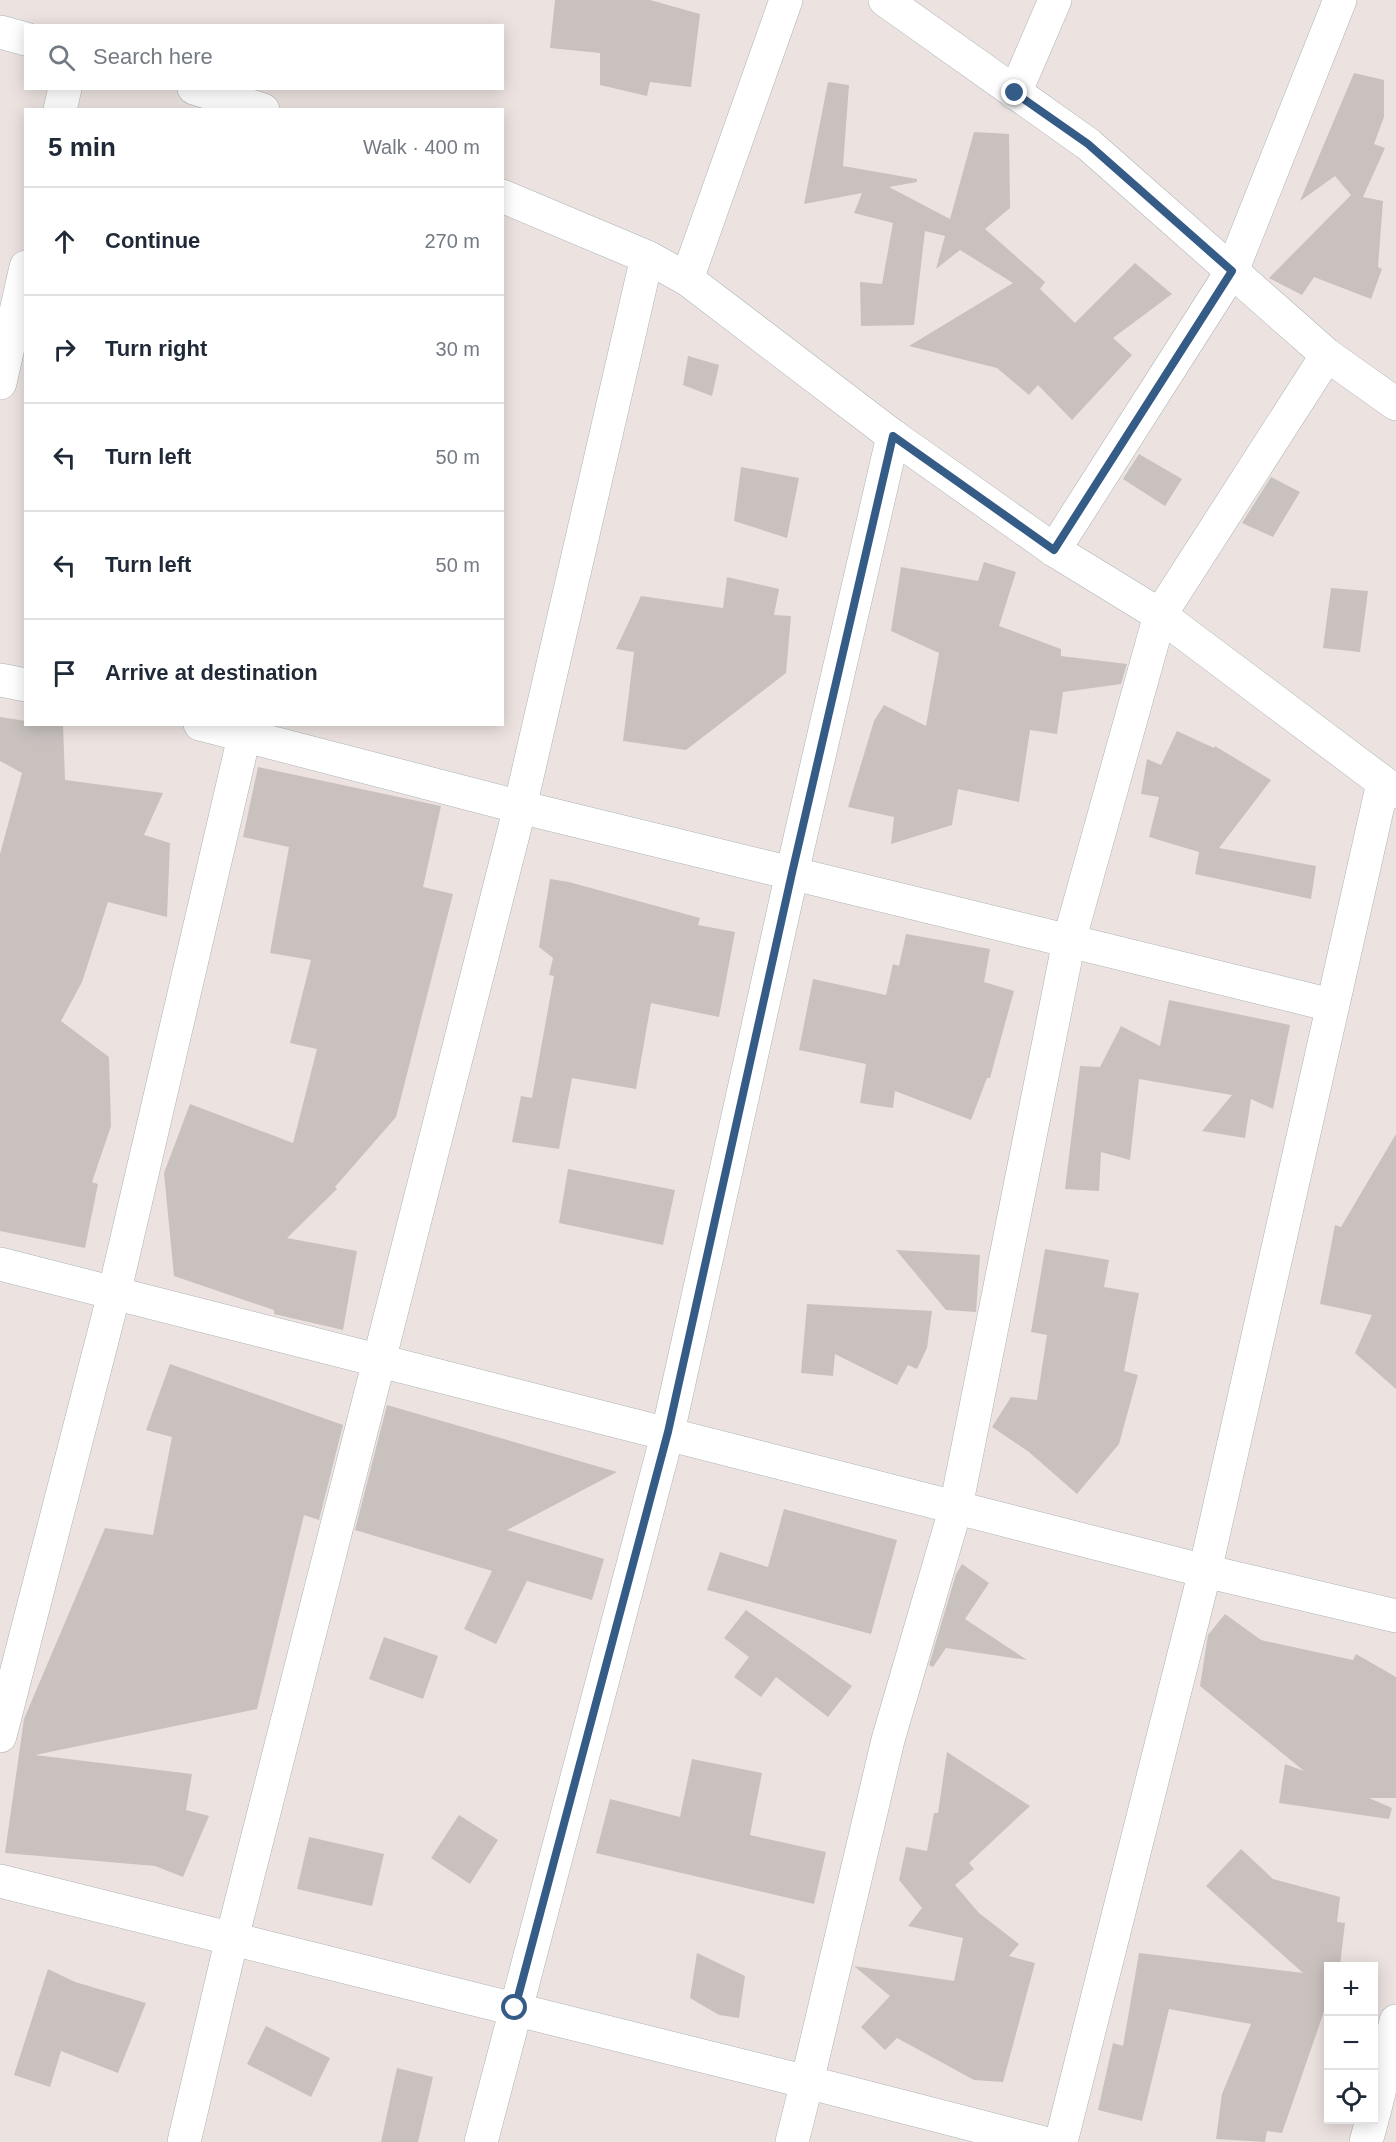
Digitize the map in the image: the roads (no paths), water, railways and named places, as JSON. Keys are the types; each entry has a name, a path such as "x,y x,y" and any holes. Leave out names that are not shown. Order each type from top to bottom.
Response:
{"street":[{"path":"687,279 786,0"},
{"path":"885,0 1088,144 1327,355 1396,404"},
{"path":"1015,93 1055,0"},
{"path":"1054,550 1232,271 1340,0"},
{"path":"0,32 24,38"},
{"path":"60,108 65,90"},
{"path":"200,90 257,108"},
{"path":"504,197 647,257 687,279 893,436 1054,550 1160,615 1390,788 1331,1005 1205,1571 1062,2142"},
{"path":"184,2142 232,1938 520,807 647,257"},
{"path":"0,382 24,276"},
{"path":"792,2142 888,1740 956,1507 1069,941 1160,615 1327,355"},
{"path":"481,2142 668,1432 792,873 893,436"},
{"path":"0,680 24,685"},
{"path":"215,726 246,730 520,807 1331,1005"},
{"path":"0,1736 114,1294 246,730"},
{"path":"0,1263 380,1362 668,1432 1205,1571 1396,1616"},
{"path":"0,1881 515,2008 1040,2142"},
{"path":"1378,2096 1396,2021"},
{"path":"1366,2142 1371,2124"}]}
